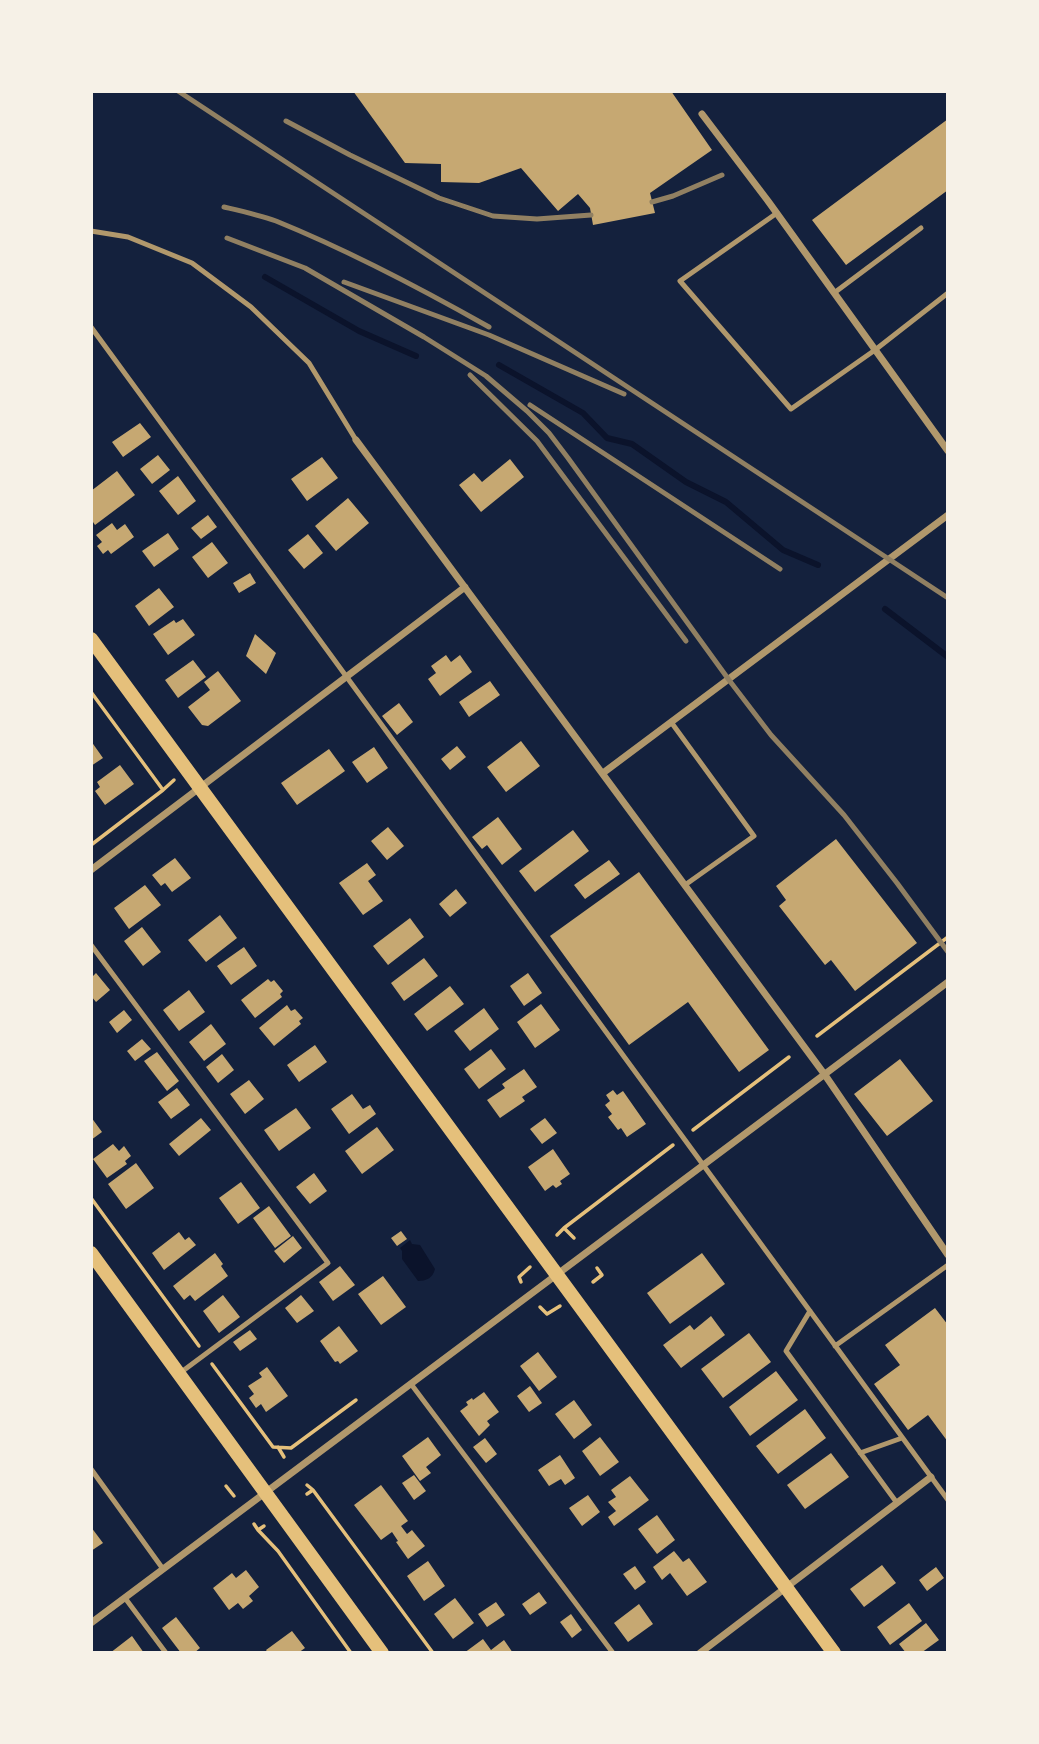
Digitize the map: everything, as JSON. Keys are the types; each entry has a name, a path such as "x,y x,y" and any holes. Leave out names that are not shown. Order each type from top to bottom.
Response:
{"main road":[{"path":"91,639 834,1653"},
{"path":"91,1253 382,1653"}],"street":[{"path":"702,114 948,451"},
{"path":"356,440 825,1075 948,1255"},
{"path":"603,773 948,515"},
{"path":"91,870 465,587"},
{"path":"91,1623 948,982"},
{"path":"700,1653 931,1477"}],"lane":[{"path":"776,214 680,281 791,410 948,293"},
{"path":"834,293 921,228"},
{"path":"91,231 128,237 192,263 251,307 309,363 356,440"},
{"path":"91,327 948,1500"},
{"path":"671,722 754,836 685,885"},
{"path":"91,944 328,1263 179,1374"},
{"path":"835,1346 948,1265"},
{"path":"810,1311 786,1351 897,1503"},
{"path":"411,1384 613,1653"},
{"path":"860,1453 902,1438"},
{"path":"91,1469 163,1569"},
{"path":"125,1598 166,1653"}],"path":[{"path":"91,692 164,792"},
{"path":"91,845 164,792 174,780"},
{"path":"817,1036 948,937"},
{"path":"557,1235 564,1228 574,1238"},
{"path":"521,1282 519,1277 532,1266"},
{"path":"593,1282 602,1276 597,1268"},
{"path":"540,1307 547,1314 562,1304"},
{"path":"278,1447 284,1457"},
{"path":"307,1485 433,1653"},
{"path":"226,1486 234,1496"},
{"path":"307,1494 313,1490"},
{"path":"254,1524 278,1551 351,1653"},
{"path":"258,1530 264,1525"}],"water":[{"path":"410,1240 412,1244 420,1245 435,1269 433,1275 426,1280 418,1281 402,1259 400,1248"}],"building":[{"path":"353,91 671,91 712,150 650,193 655,213 593,225 590,208 578,194 558,211 521,168 479,183 441,182 441,164 405,163"},
{"path":"948,119 948,190 846,265 812,220"},
{"path":"140,423 151,437 123,457 112,442"},
{"path":"158,455 170,470 152,484 140,469"},
{"path":"322,457 338,478 307,501 291,479"},
{"path":"510,459 524,477 481,512 459,485 474,473 482,482"},
{"path":"117,471 135,495 95,525 93,522 91,524 91,491"},
{"path":"178,476 196,501 178,515 159,491"},
{"path":"348,498 369,523 336,551 315,526"},
{"path":"208,515 217,527 201,539 191,528"},
{"path":"112,523 117,530 125,524 134,537 111,554 108,550 103,554 97,546 102,542 96,535"},
{"path":"168,533 179,549 154,567 142,551"},
{"path":"308,534 323,553 304,569 288,550"},
{"path":"212,542 228,563 208,578 192,557"},
{"path":"250,573 256,583 239,593 233,583"},
{"path":"159,588 174,607 149,626 135,606"},
{"path":"183,619 195,635 168,655 153,634 174,620 176,623"},
{"path":"255,634 276,653 266,674 246,656"},
{"path":"446,655 451,662 460,655 472,672 440,696 428,679 436,673 431,666"},
{"path":"193,660 206,677 178,698 165,680"},
{"path":"218,671 241,701 208,726 202,725 188,707 210,690 204,682"},
{"path":"490,681 500,695 469,717 459,702"},
{"path":"399,703 413,722 397,735 382,716"},
{"path":"91,741 103,758 91,766"},
{"path":"521,741 540,766 506,792 487,767"},
{"path":"457,746 466,757 450,770 441,759"},
{"path":"374,747 388,768 367,783 352,762"},
{"path":"329,749 345,771 297,805 281,783"},
{"path":"120,765 134,784 105,805 95,791 100,787 97,782"},
{"path":"498,817 522,849 502,865 487,845 482,849 472,837"},
{"path":"388,827 404,846 387,860 371,841"},
{"path":"573,830 589,851 535,892 519,871"},
{"path":"836,839 917,943 855,991 831,960 825,965 779,906 786,900 776,886"},
{"path":"175,858 191,878 172,892 165,883 161,886 152,875"},
{"path":"609,860 620,874 585,899 574,885"},
{"path":"367,863 376,875 368,881 383,901 363,915 339,883"},
{"path":"639,872 769,1050 739,1072 688,1002 629,1045 550,936"},
{"path":"145,885 161,905 129,929 114,908"},
{"path":"456,889 467,903 450,917 439,904"},
{"path":"220,915 237,938 206,962 188,940"},
{"path":"410,918 424,937 388,965 373,946"},
{"path":"142,927 161,952 143,966 124,941"},
{"path":"244,947 257,966 231,985 217,966"},
{"path":"424,958 438,976 404,1001 391,983"},
{"path":"96,973 110,990 96,1002 91,996 91,978"},
{"path":"528,973 542,993 524,1006 510,986"},
{"path":"268,979 271,982 274,980 283,991 280,994 282,997 255,1018 241,1000"},
{"path":"450,986 464,1004 427,1031 414,1014"},
{"path":"189,990 205,1012 179,1031 163,1010"},
{"path":"541,1004 560,1030 535,1048 517,1022"},
{"path":"287,1005 291,1011 295,1009 303,1018 299,1021 301,1024 274,1046 259,1028"},
{"path":"484,1008 499,1029 470,1051 454,1031"},
{"path":"124,1010 132,1020 117,1033 109,1022"},
{"path":"211,1024 226,1044 204,1061 189,1042"},
{"path":"142,1039 151,1049 135,1061 127,1051"},
{"path":"315,1045 327,1062 299,1082 287,1065"},
{"path":"491,1049 506,1069 479,1089 464,1069"},
{"path":"157,1052 179,1081 167,1091 144,1061"},
{"path":"222,1054 234,1070 218,1083 206,1067"},
{"path":"900,1059 933,1101 887,1136 854,1094"},
{"path":"524,1069 537,1087 522,1097 525,1101 500,1118 487,1100 505,1088 502,1084"},
{"path":"249,1080 264,1099 245,1114 230,1094"},
{"path":"177,1088 190,1105 171,1119 158,1102"},
{"path":"613,1090 617,1095 623,1091 646,1124 627,1137 608,1117 612,1114 605,1105 610,1101 606,1095"},
{"path":"352,1094 363,1109 370,1105 376,1114 349,1134 331,1109"},
{"path":"296,1108 311,1128 279,1151 264,1130"},
{"path":"91,1117 102,1132 91,1140"},
{"path":"201,1118 211,1130 179,1156 169,1144"},
{"path":"545,1118 557,1133 542,1144 530,1129"},
{"path":"377,1127 394,1150 362,1174 345,1151"},
{"path":"113,1144 119,1151 124,1146 131,1156 125,1161 127,1164 107,1178 93,1159"},
{"path":"553,1149 570,1174 560,1181 562,1184 556,1188 553,1185 545,1191 528,1167"},
{"path":"136,1163 154,1188 126,1209 108,1184"},
{"path":"314,1173 327,1191 310,1204 296,1187"},
{"path":"241,1182 260,1208 238,1224 219,1198"},
{"path":"269,1206 291,1236 275,1248 253,1218"},
{"path":"401,1231 407,1239 397,1246 391,1238"},
{"path":"179,1232 185,1240 189,1237 196,1245 164,1270 152,1253"},
{"path":"293,1236 302,1248 284,1263 274,1251"},
{"path":"215,1253 228,1276 195,1301 190,1295 184,1300 173,1286"},
{"path":"702,1253 725,1284 670,1324 647,1293"},
{"path":"340,1266 355,1285 333,1301 319,1282"},
{"path":"383,1276 406,1307 381,1325 358,1294"},
{"path":"223,1295 240,1317 219,1333 203,1311"},
{"path":"301,1295 314,1311 297,1323 285,1308"},
{"path":"935,1308 948,1325 948,1442 928,1415 908,1430 874,1384 900,1365 885,1345"},
{"path":"711,1316 725,1335 681,1368 663,1345 690,1325 694,1330"},
{"path":"339,1326 358,1351 340,1364 335,1362 320,1341"},
{"path":"250,1330 257,1339 240,1351 233,1342"},
{"path":"749,1333 771,1362 723,1398 701,1369"},
{"path":"538,1352 557,1377 539,1391 520,1366"},
{"path":"267,1367 288,1396 266,1412 261,1404 256,1408 249,1398 254,1394 248,1386 262,1377 259,1373"},
{"path":"776,1371 798,1400 750,1436 729,1407"},
{"path":"530,1386 542,1403 529,1412 517,1396"},
{"path":"484,1392 499,1412 487,1421 490,1425 479,1436 460,1411 468,1405 466,1402"},
{"path":"574,1400 592,1425 574,1439 555,1414"},
{"path":"805,1409 826,1438 778,1474 756,1446"},
{"path":"428,1437 441,1455 426,1467 431,1473 420,1481 402,1456"},
{"path":"600,1437 619,1462 600,1476 582,1451"},
{"path":"485,1438 497,1454 486,1463 473,1447"},
{"path":"831,1453 849,1477 805,1509 787,1485"},
{"path":"560,1455 575,1478 565,1485 561,1479 549,1486 538,1470"},
{"path":"414,1475 426,1491 414,1500 402,1483"},
{"path":"630,1476 649,1500 614,1526 608,1517 616,1511 608,1502 616,1497 611,1490"},
{"path":"381,1485 408,1521 401,1526 407,1534 412,1530 425,1546 408,1559 392,1532 381,1540 354,1505"},
{"path":"588,1495 600,1512 582,1526 569,1508"},
{"path":"657,1515 675,1540 657,1554 638,1529"},
{"path":"91,1527 103,1543 91,1551"},
{"path":"674,1551 683,1562 689,1558 707,1582 687,1596 670,1573 662,1580 653,1567"},
{"path":"428,1561 445,1586 424,1601 407,1576"},
{"path":"882,1565 896,1583 864,1607 850,1589"},
{"path":"635,1566 646,1582 635,1590 623,1574"},
{"path":"936,1567 944,1578 927,1591 919,1580"},
{"path":"246,1570 259,1587 249,1596 253,1601 243,1609 238,1603 229,1610 213,1588 232,1573 236,1578"},
{"path":"539,1592 547,1603 530,1615 522,1604"},
{"path":"455,1598 474,1623 453,1639 434,1614"},
{"path":"496,1602 505,1615 487,1627 478,1614"},
{"path":"909,1603 922,1621 890,1645 877,1627"},
{"path":"639,1604 653,1624 628,1642 614,1623"},
{"path":"571,1614 582,1630 572,1638 560,1622"},
{"path":"176,1617 200,1648 194,1653 181,1653 162,1628"},
{"path":"926,1623 939,1640 921,1653 906,1653 899,1644"},
{"path":"292,1631 305,1648 298,1653 268,1653 266,1650"},
{"path":"132,1636 144,1653 110,1653"},
{"path":"483,1639 491,1650 504,1640 513,1653 464,1653"}],"waterway":[{"path":"265,277 359,331 416,356"},
{"path":"499,365 583,413 607,438 632,444 686,482 726,502 783,550 818,565"},
{"path":"885,609 948,657"}],"railway":[{"path":"178,91 948,598"},
{"path":"286,121 439,198 493,216 537,219 591,215"},
{"path":"652,202 722,175"},
{"path":"224,207 276,221 358,257 489,327"},
{"path":"227,238 305,268 486,376 527,411 549,433 568,458 771,735 844,815 948,952"},
{"path":"344,282 489,335 624,394"},
{"path":"470,375 537,441 686,641"},
{"path":"530,405 780,569"}]}
